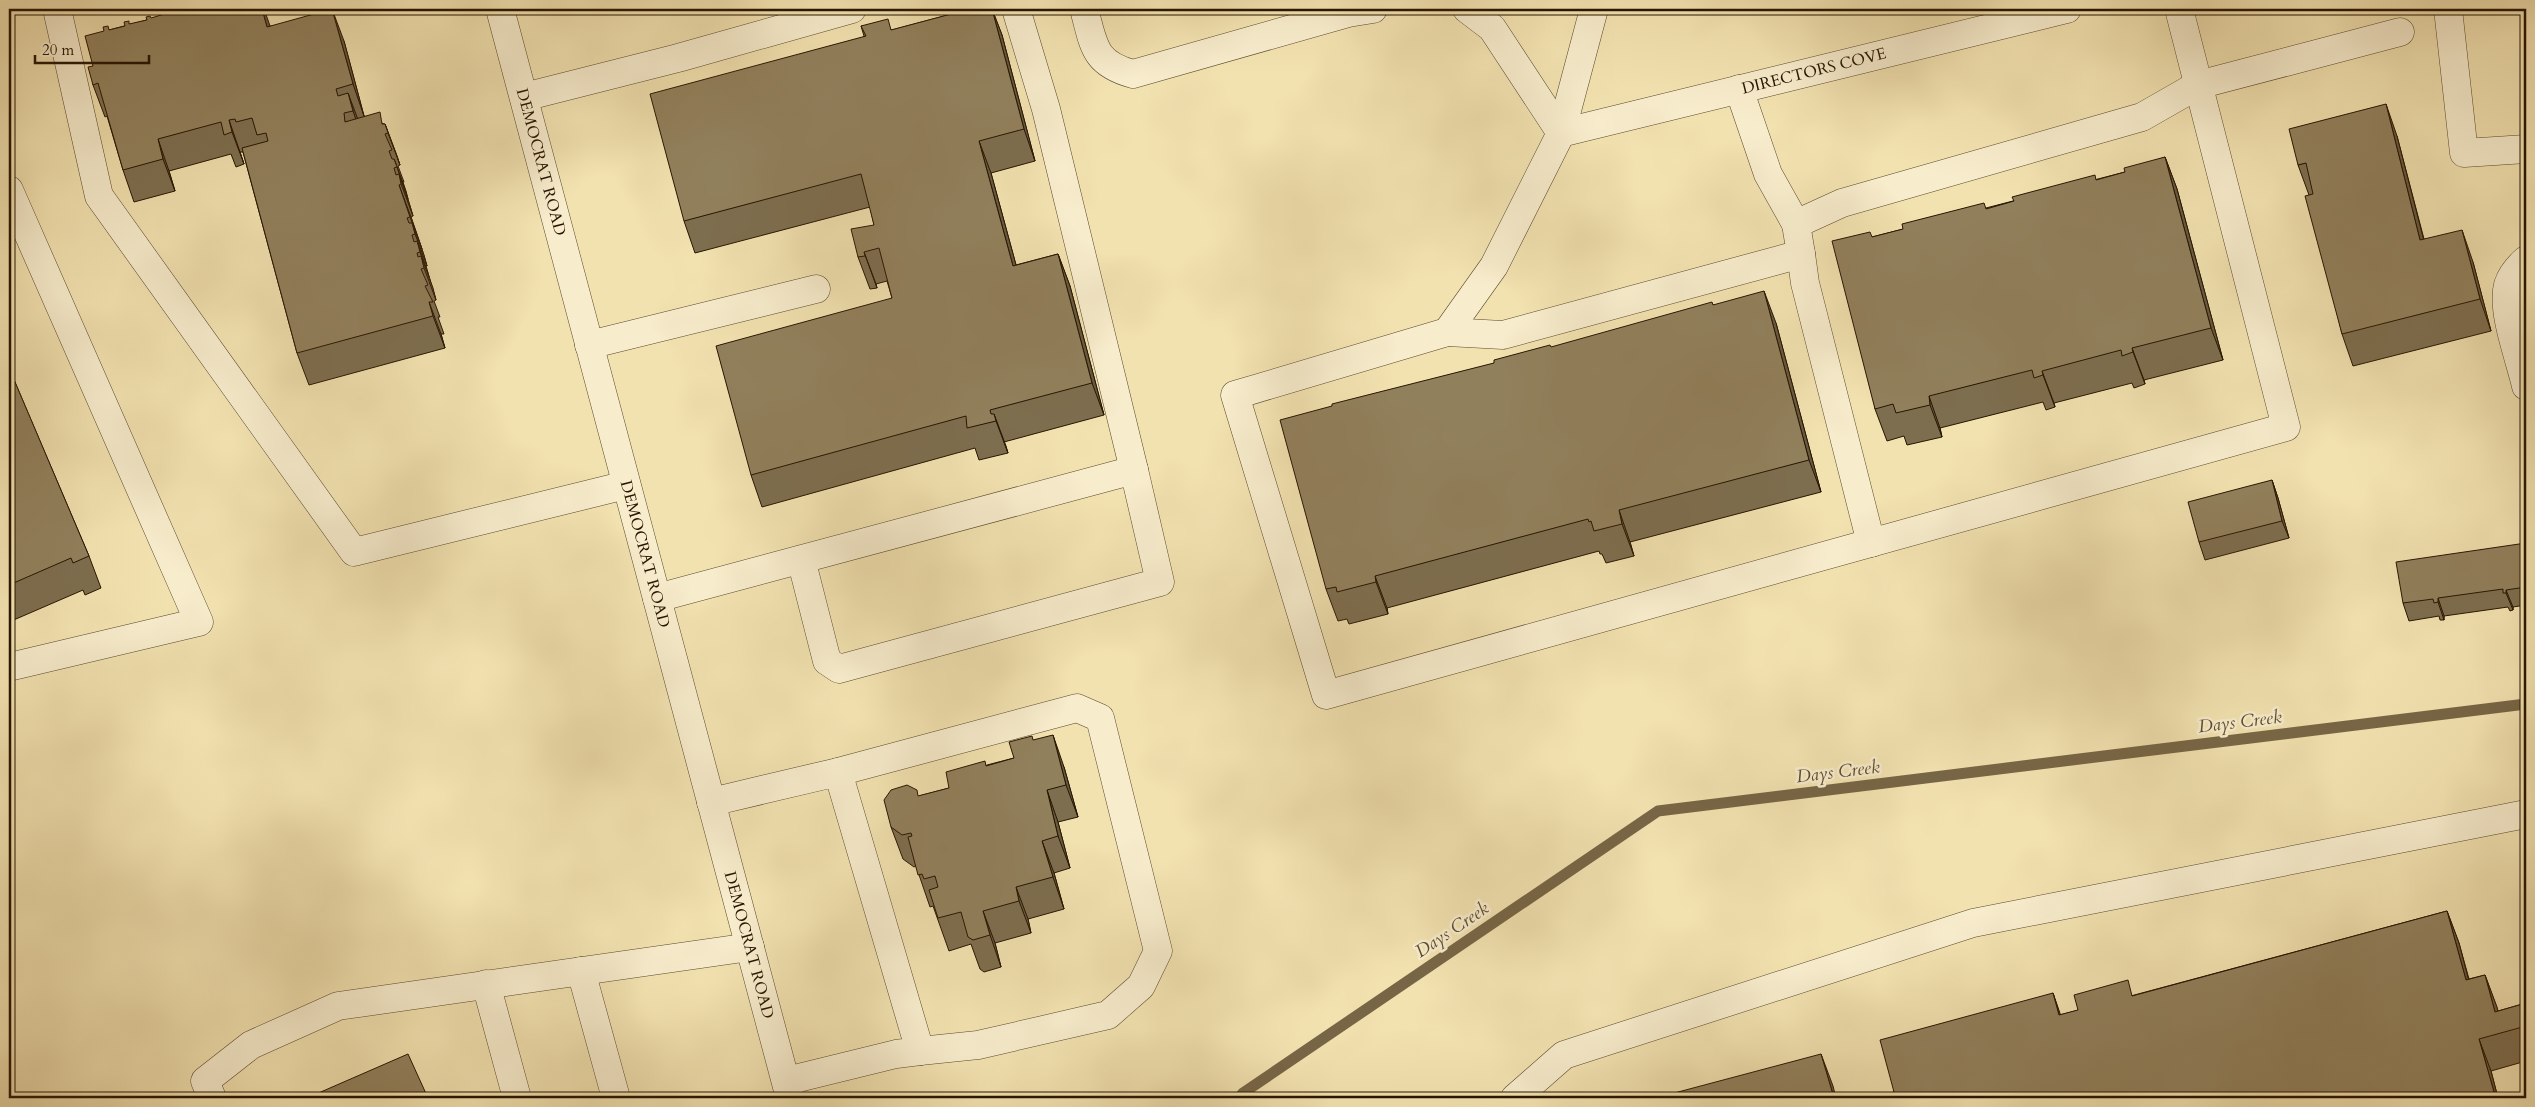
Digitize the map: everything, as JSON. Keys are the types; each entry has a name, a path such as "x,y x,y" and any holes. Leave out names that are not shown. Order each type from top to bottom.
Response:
{"street":[{"path":"56,9 99,196 354,552 626,485"},
{"name":"DEMOCRAT ROAD","path":"500,9 788,1090"},
{"path":"524,97 678,58 852,9"},
{"path":"801,559 827,660 839,669 1160,582 1048,118 1016,9"},
{"path":"1084,9 1100,58 1117,70 1133,74 1348,13 1373,9"},
{"path":"1447,332 1494,266 1561,133 1594,9"},
{"name":"DIRECTORS COVE","path":"1561,133 2067,9"},
{"path":"1801,254 1503,335 1447,332 1234,395 1326,696 2286,427 2179,9"},
{"path":"2448,9 2464,153 2526,149"},
{"path":"1476,12 1492,28 1561,133"},
{"path":"1796,224 1842,203 2142,117 2198,85 2400,32"},
{"path":"1739,89 1768,174 1796,224 1805,283 1871,543"},
{"path":"9,190 199,622 9,667"},
{"path":"2526,260 2519,266 2508,283 2506,301 2526,386"},
{"path":"590,345 816,289"},
{"path":"657,598 1134,470"},
{"path":"711,802 838,772 1077,708 1100,718 1158,950 1141,986 1108,1015 978,1045 920,1051 788,1090"},
{"path":"838,772 920,1051"},
{"path":"1515,1098 1564,1055 1973,923 2526,814"},
{"path":"212,1098 205,1081 251,1045 338,1006 750,947"},
{"path":"581,971 616,1098"},
{"path":"486,984 517,1098"}],"building":[{"path":"188,9 262,9 267,27 332,9 353,84 336,89 338,96 348,93 353,111 344,113 345,122 380,112 382,124 385,124 388,133 385,134 392,150 389,151 397,167 394,168 396,175 399,174 401,184 399,185 410,217 407,218 409,223 412,223 415,234 412,235 414,242 417,241 420,252 417,253 418,257 421,256 424,268 421,269 428,285 425,286 433,302 429,302 433,316 297,353 242,148 268,141 266,133 257,135 252,118 236,122 235,119 229,120 232,132 224,135 221,122 158,139 163,159 123,170 98,83 93,85 88,67 93,66 85,36 104,31 103,27 108,26 109,30 125,26 124,22 129,21 129,24 147,20 146,17 150,16 151,18 168,13 171,10 172,13"},
{"path":"970,9 992,9 1024,129 979,141 1013,266 1058,254 1092,383 990,410 991,414 994,414 996,421 967,428 966,416 751,475 716,346 892,298 879,248 864,252 865,256 858,257 851,229 874,225 861,174 684,221 650,94 866,36 861,26 888,19 891,30"},
{"path":"2386,104 2420,240 2462,230 2480,299 2342,334 2305,196 2313,194 2306,163 2298,165 2289,129"},
{"path":"2165,157 2211,328 2132,348 2133,352 2122,356 2121,350 2042,371 2043,375 2034,378 2032,370 1929,396 1930,405 1896,413 1893,404 1875,409 1832,241 1870,232 1872,237 1903,229 1902,224 1984,203 1986,209 2014,201 2012,197 2095,175 2096,180 2125,172 2124,168"},
{"path":"1764,291 1809,460 1619,510 1622,524 1594,531 1591,521 1589,522 1588,519 1375,576 1376,582 1337,592 1336,587 1326,589 1280,420 1332,406 1332,404 1494,363 1494,360 1550,345 1551,347 1712,302 1713,305"},
{"path":"9,368 89,556 73,563 71,558 9,585"},
{"path":"2272,480 2282,521 2199,542 2188,502"},
{"path":"2526,543 2526,587 2506,590 2506,593 2503,593 2503,589 2438,598 2438,602 2434,603 2433,599 2403,603 2396,562"},
{"path":"1053,735 1066,785 1047,790 1058,836 1042,841 1053,877 1016,887 1019,901 983,911 990,935 973,940 968,937 961,912 938,918 929,890 938,887 935,876 924,879 922,874 918,875 908,837 912,836 911,833 902,835 891,827 884,800 891,790 907,785 917,790 918,796 949,788 946,772 985,761 986,766 1014,758 1009,742 1032,736 1033,740"},
{"path":"2447,911 2466,980 2485,975 2495,1012 2526,1003 2526,1026 2479,1039 2494,1092 2472,1098 1872,1098 1894,1092 1880,1040 2053,993 2059,1015 2078,1010 2074,995 2128,980 2132,996"},
{"path":"408,1054 428,1098 307,1098"},
{"path":"1821,1054 1834,1098 1664,1098 1663,1096"}],"waterway":[{"name":"Days Creek","path":"1239,1098 1243,1093 1658,811 2526,704"}]}
